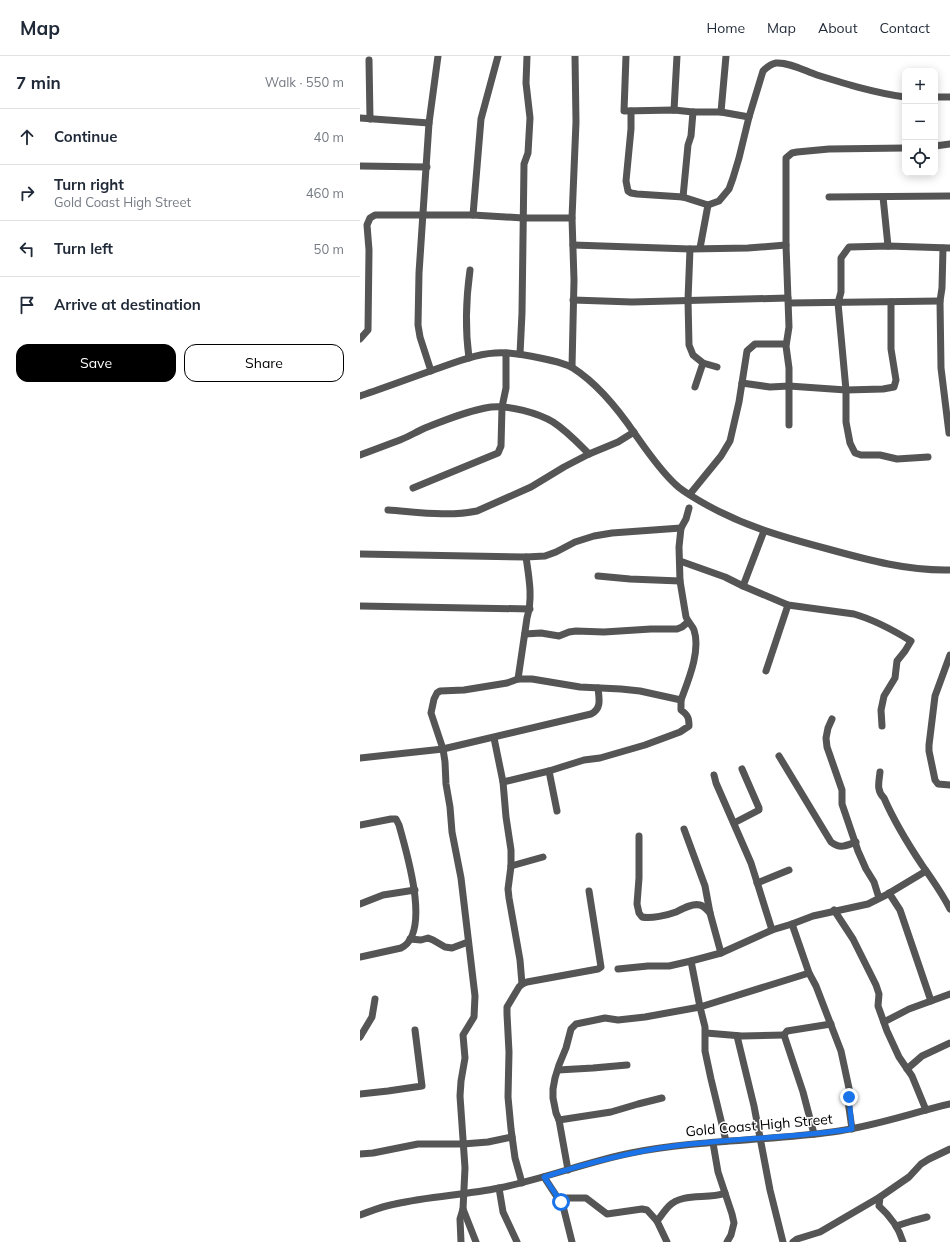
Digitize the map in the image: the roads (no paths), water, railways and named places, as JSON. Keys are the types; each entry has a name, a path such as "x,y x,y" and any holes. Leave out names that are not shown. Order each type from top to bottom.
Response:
{"street":[{"path":"430,371 418,325 419,273 429,123 438,56"},
{"path":"473,215 480,120 498,56"},
{"path":"520,354 524,164 528,153 530,118 526,83 527,56"},
{"path":"572,367 574,300 572,218 576,122 575,56"},
{"path":"626,56 624,111 674,110 693,112 722,112 749,117"},
{"path":"674,110 677,56"},
{"path":"722,112 726,56"},
{"path":"369,60 370,119"},
{"path":"631,111 631,129 626,181 628,191 636,194 683,197 708,204 719,201 729,188 740,158 749,117 763,72 767,67 775,63 788,65 846,84 902,96"},
{"path":"938,97 950,97"},
{"path":"683,197 688,145 692,136 693,112"},
{"path":"360,118 429,123"},
{"path":"938,146 950,144"},
{"path":"789,425 789,386 786,344 789,333 786,245 786,163 788,156 797,152 829,148 902,148"},
{"path":"360,166 427,167"},
{"path":"829,197 950,196"},
{"path":"883,197 888,246"},
{"path":"700,248 708,204"},
{"path":"360,339 368,330 369,257 367,225 370,218 375,215 423,214 523,218 572,218"},
{"path":"573,245 690,249 748,248 786,245"},
{"path":"928,457 897,459 880,455 861,455 855,453 850,443 846,422 846,390 838,303 841,292 841,258 849,247 888,246 946,248 940,301 941,368 949,433"},
{"path":"690,249 688,345 693,355 703,363 716,367"},
{"path":"469,358 466,324 470,270"},
{"path":"574,300 632,302 688,300 789,301 838,303 940,301"},
{"path":"742,383 770,387 789,386 846,390 883,389 894,387 896,380 890,349 891,302"},
{"path":"690,494 727,448 732,435 740,402 747,351 752,346 760,343 786,344"},
{"path":"360,396 469,358 493,353 506,352 520,354 572,367 597,387 621,415 645,449 675,484 719,512 746,525 764,531 850,555 896,566 950,570"},
{"path":"413,488 498,453 501,446 502,407 506,388 506,352"},
{"path":"695,387 703,363"},
{"path":"360,455 401,440 424,428 492,407 523,410 543,417 562,429 589,454"},
{"path":"388,510 439,513 468,513 477,511 531,487 564,467 589,454 618,442 634,432"},
{"path":"503,782 549,771 584,760 600,758 645,745 680,732 688,726 689,719 687,714 681,710 681,700 696,653 696,643 694,629 686,617 680,581 680,547 681,528 686,519 689,508"},
{"path":"360,554 526,557 545,556 575,542 594,536 612,533 681,528"},
{"path":"743,586 764,531"},
{"path":"518,679 527,618 530,609 530,589 526,557"},
{"path":"680,561 725,577 788,605 841,612 865,617 890,628 911,641 905,652 897,661 895,678 884,696 881,710 882,726"},
{"path":"598,576 680,581"},
{"path":"766,671 788,605"},
{"path":"360,606 530,609"},
{"path":"525,634 541,633 559,636 576,631 604,632 677,629 688,622"},
{"path":"950,655 935,696 929,745 935,780 938,784 950,785"},
{"path":"461,1242 460,1219 463,1209 465,1168 460,1096 465,1058 464,1035 474,1017 475,1000 461,878 452,832 445,762 443,749 431,713 432,704 437,693 440,691 464,690 507,683 518,679 580,687 640,691 681,700"},
{"path":"360,758 443,749 494,738 596,712 599,707 598,688"},
{"path":"832,719 826,738 827,747 842,790 842,804 866,869 874,882 879,898"},
{"path":"494,738 503,782 511,850 511,866 508,889 520,960 522,984"},
{"path":"779,756 831,842 836,846 844,846 856,842"},
{"path":"734,823 759,810 742,769"},
{"path":"549,771 557,811"},
{"path":"880,772 878,788 881,794 903,834 950,909"},
{"path":"714,775 716,783 751,864 772,930"},
{"path":"360,825 396,819 399,825 415,890 415,927 405,946 360,957"},
{"path":"684,829 705,886 710,913 721,953"},
{"path":"639,836 638,904 639,913 642,917 652,918 694,905 703,907 710,913"},
{"path":"511,866 543,857"},
{"path":"757,883 789,870"},
{"path":"618,969 648,966 669,966 721,953 772,930 813,916 834,910 862,906 889,893 926,871"},
{"path":"360,904 383,895 415,890"},
{"path":"522,1183 515,1158 508,1096 509,1052 507,1010 512,998 522,984 536,980 598,969 601,967 589,891"},
{"path":"889,893 900,910 931,1001"},
{"path":"834,910 853,939 876,985 879,994 878,1006 893,1045 916,1085 926,1110"},
{"path":"792,924 809,973 816,986 841,1051 850,1092 848,1101 852,1129"},
{"path":"410,939 421,940 428,938 446,947 452,948 468,942"},
{"path":"691,961 706,1033 705,1051 726,1141"},
{"path":"568,1170 559,1120 556,1113 553,1089 555,1078 571,1029 576,1024 605,1018 618,1020 645,1017 700,1007 809,973"},
{"path":"884,1022 909,1009 950,994"},
{"path":"360,1037 372,1017 375,999"},
{"path":"706,1033 737,1036 784,1035 787,1031 831,1024"},
{"path":"360,1094 421,1087 422,1085 415,1030"},
{"path":"784,1035 803,1092 814,1134"},
{"path":"737,1036 754,1106 770,1190 783,1242"},
{"path":"907,1069 922,1056 950,1043"},
{"path":"558,1070 627,1065"},
{"path":"559,1120 611,1112 662,1098"},
{"name":"Gold Coast High Street","path":"360,1215 393,1204 463,1194 522,1183 599,1160 630,1153 672,1146 814,1134 852,1129 950,1104"},
{"path":"360,1154 373,1153 418,1144 463,1144 488,1142 512,1137"},
{"path":"713,1143 718,1172 734,1223 732,1235 726,1242"},
{"path":"792,1242 806,1240 880,1197 909,1177 921,1164 950,1149"},
{"path":"544,1177 563,1206 572,1242"},
{"path":"499,1188 503,1212 517,1242"},
{"path":"657,1221 669,1206 676,1201 694,1197 717,1196 725,1192"},
{"path":"879,1206 880,1197"},
{"path":"558,1198 586,1198 607,1214 642,1209 648,1210 657,1221 667,1242"},
{"path":"869,1203 879,1206 885,1211 901,1234 903,1242"},
{"path":"463,1209 476,1242"},
{"path":"896,1226 927,1217"}]}
